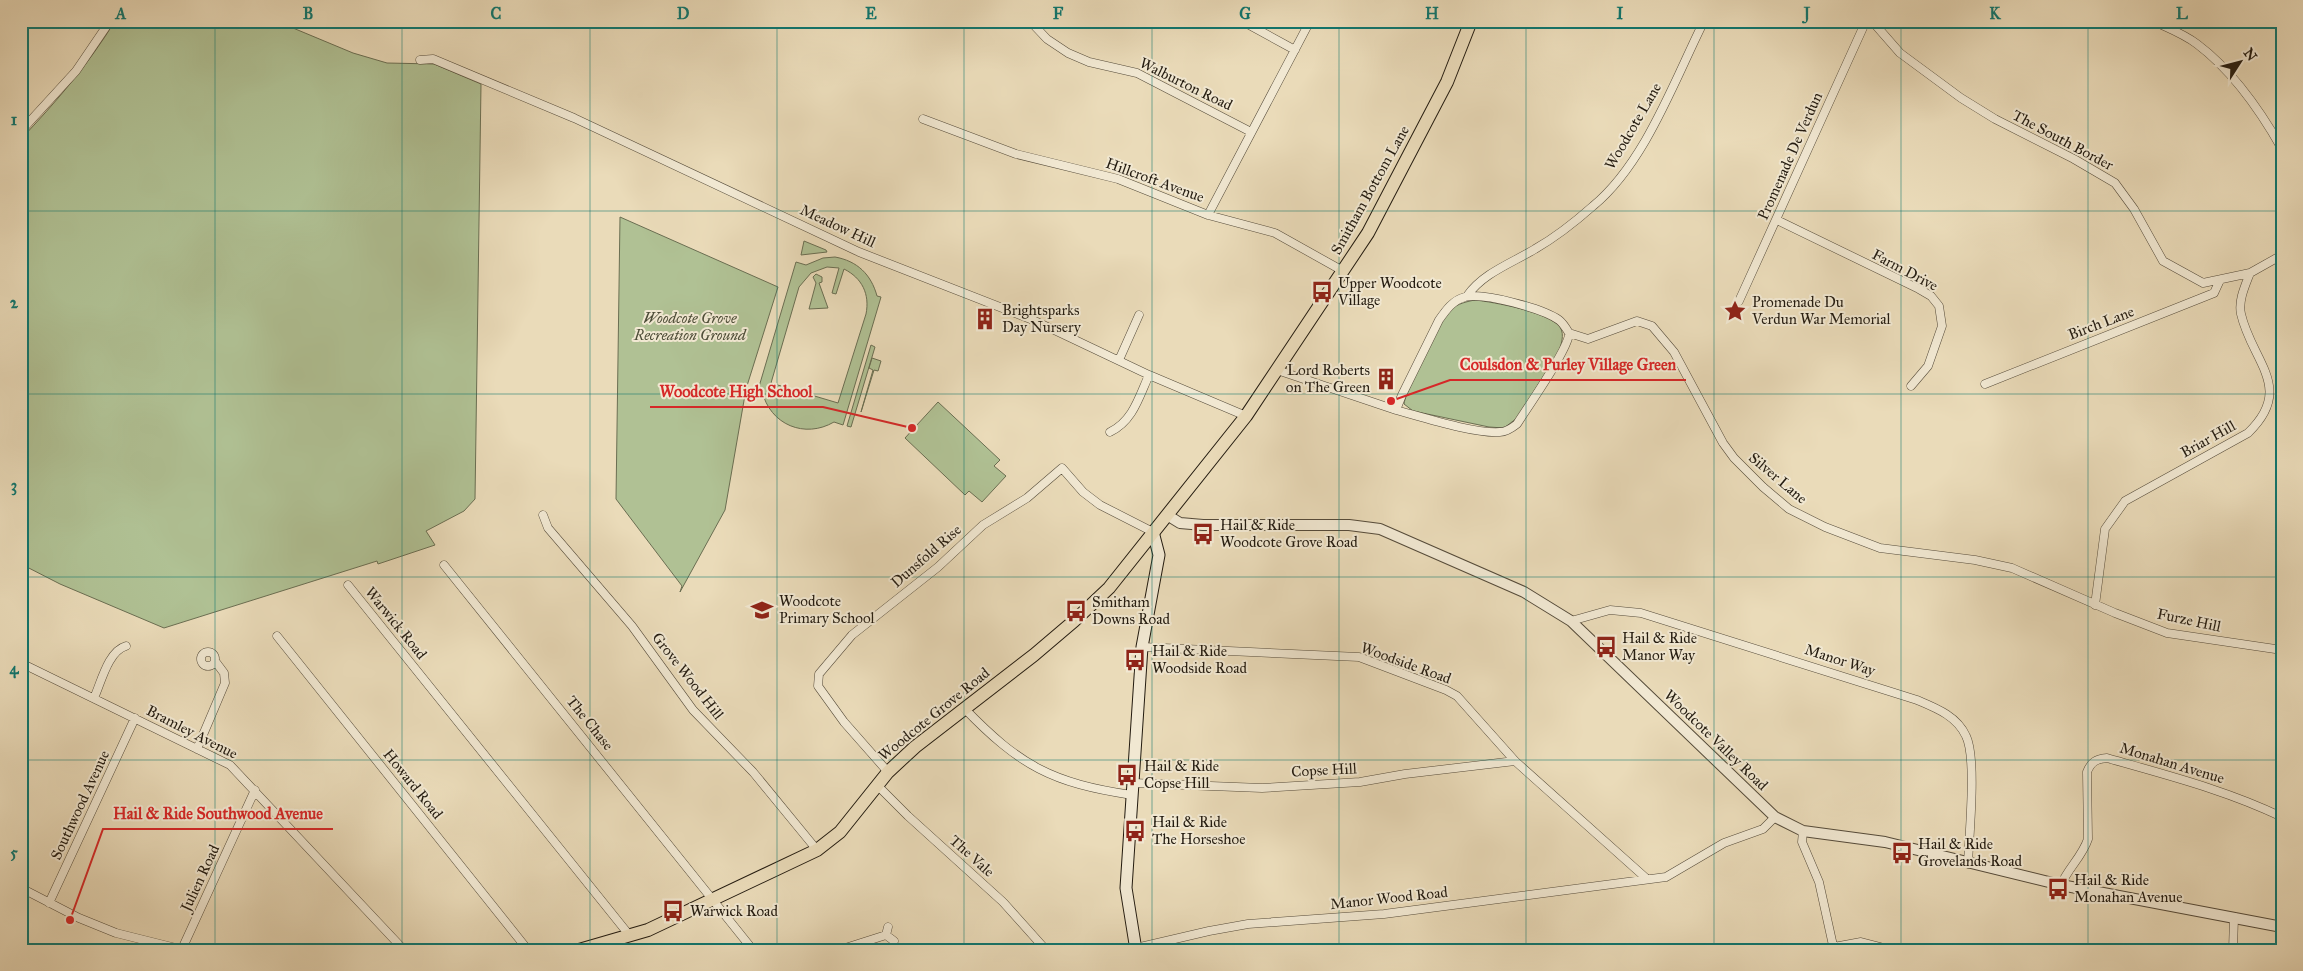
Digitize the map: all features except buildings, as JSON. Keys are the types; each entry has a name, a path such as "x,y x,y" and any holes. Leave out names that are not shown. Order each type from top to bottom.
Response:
{"main road":[{"name":"Smitham Bottom Lane","path":"1153,532 1246,416 1368,233 1447,82 1471,21"},
{"path":"1136,949 1126,888 1142,647 1159,555 1153,532"},
{"name":"Woodcote Grove Road","path":"579,950 630,936 817,850 840,832 888,772 915,747 1074,622 1109,588 1153,532"}],"street":[{"path":"21,131 76,71 110,21"},
{"name":"Walburton Road","path":"1030,21 1047,39 1068,53 1089,62 1137,73 1252,132"},
{"path":"1242,21 1295,50"},
{"path":"1208,215 1310,21"},
{"name":"Woodcote Lane","path":"1467,296 1473,287 1486,277 1562,231 1595,205 1615,184 1658,116 1704,21"},
{"name":"Promenade De Verdun","path":"1739,301 1866,21"},
{"name":"The South Border","path":"1872,21 1887,40 1907,58 1961,98 1995,119 2074,159 2115,183 2134,209 2163,261 2203,283 2250,273 2282,255"},
{"path":"2153,21 2188,38 2207,52 2252,102 2282,149"},
{"name":"Meadow Hill","path":"420,60 433,60 574,118 859,252 1027,318 1149,375 1246,416"},
{"name":"Hillcroft Avenue","path":"923,119 1016,154 1118,179 1208,215 1275,233 1343,271"},
{"name":"Farm Drive","path":"1777,220 1936,300 1942,312 1942,326 1928,366 1911,386"},
{"name":"Briar Hill","path":"2094,605 2105,529 2125,501 2248,433 2262,420 2268,407 2270,386 2241,313 2242,295 2250,273"},
{"name":"Birch Lane","path":"1985,384 2214,294 2220,280"},
{"path":"1277,370 1396,410 1484,431 1507,430 1517,424 1567,342 1569,332 1555,318 1496,298 1467,296 1453,303 1439,320 1396,410"},
{"path":"1119,360 1139,315"},
{"name":"Silver Lane","path":"1569,332 1588,339 1637,321 1652,326 1674,352 1724,444 1734,458 1762,487 1803,517 1846,536 1880,548 1975,560 2012,568 2094,605"},
{"path":"1110,432 1121,426 1131,415 1149,375"},
{"name":"Dunsfold Rise","path":"888,772 844,722 818,686 817,680 840,648 870,620 938,568 983,525 1027,498 1062,468 1083,492 1100,506 1153,532"},
{"name":"Woodcote Valley Road","path":"1167,514 1180,523 1203,526 1349,525 1380,529 1524,592 1571,621 1775,817 1803,831 1885,842 1968,864 2061,885 2282,927"},
{"name":"Grove Wood Hill","path":"543,515 548,528 628,621 693,710 772,794 817,850"},
{"name":"The Chase","path":"444,566 754,950"},
{"name":"Warwick Road","path":"348,585 630,936"},
{"name":"Furze Hill","path":"2094,605 2167,633 2282,650"},
{"name":"Manor Way","path":"1571,621 1610,610 1641,613 1918,700 1945,712 1966,736 1972,771 1968,864"},
{"name":"Howard Road","path":"277,636 528,950"},
{"path":"94,698 112,656 126,646"},
{"name":"Woodside Road","path":"1142,647 1359,657 1457,696 1514,761 1647,879"},
{"path":"197,749 225,683 224,673 215,661"},
{"name":"Bramley Avenue","path":"21,663 230,765 404,950"},
{"path":"964,708 1006,749 1037,769 1069,783 1132,795"},
{"name":"Southwood Avenue","path":"49,903 135,718"},
{"name":"Monahan Avenue","path":"2061,885 2065,875 2085,849 2088,839 2087,772 2092,762 2101,758 2107,758 2193,783 2252,803 2282,817"},
{"name":"Copse Hill","path":"1134,782 1262,788 1360,782 1405,774 1514,761"},
{"name":"The Vale","path":"877,785 908,816 1003,902 1043,949"},
{"name":"Julien Road","path":"183,949 255,790"},
{"name":"Manor Wood Road","path":"1136,949 1209,931 1248,924 1384,914 1666,877 1724,843 1763,829 1775,817"},
{"path":"1803,831 1802,842 1819,882 1834,948 1861,942 1892,950"},
{"path":"21,888 49,903 116,933 183,949"},
{"path":"2234,917 2234,950"},
{"path":"839,950 887,931 894,941"}],"green space":[{"path":"115,21 253,21 293,28 353,53 387,63 434,64 481,84 475,499 464,511 426,531 435,545 378,564 377,561 164,628 60,584 21,564 21,139 71,83"},
{"name":"Woodcote Grove Recreation Ground","path":"620,217 778,287 746,389 725,510 680,592 682,586 616,499"},
{"path":"804,241 826,250 827,252 801,255"},
{"path":"835,257 856,265 867,275 877,296 881,297 843,425 834,422 823,427 801,429 790,426 773,413 766,403 762,391 758,390 796,262 806,265 823,258","holes":["827,267 839,268 832,293 836,294 844,269 860,282 866,293 867,307 838,403 771,383 799,287 811,273"]},
{"path":"816,274 822,277 822,282 819,283 828,308 809,309 816,283 813,277"},
{"path":"1475,300 1533,312 1554,322 1560,327 1562,333 1558,353 1517,418 1504,428 1489,427 1413,411 1404,404 1430,344 1447,313 1460,304"},
{"path":"871,345 875,347 851,427 847,426"},
{"path":"872,358 881,361 878,371 874,370 861,412 873,370 869,368"},
{"path":"938,402 1000,460 994,466 1006,476 982,502 969,491 965,495 905,438"}],"place":[{"name":"Upper Woodcote Village","path":"1322,292"},
{"name":"Promenade Du Verdun War Memorial","path":"1735,311"},
{"name":"Brightsparks Day Nursery","path":"985,319"},
{"name":"Lord Roberts on The Green","path":"1386,379"},
{"name":"Coulsdon & Purley Village Green","path":"1391,401"},
{"name":"Woodcote High School","path":"912,428"},
{"name":"Hail & Ride Woodcote Grove Road","path":"1203,534"},
{"name":"Woodcote Primary School","path":"762,610"},
{"name":"Smitham Downs Road","path":"1076,611"},
{"name":"Hail & Ride Manor Way","path":"1606,647"},
{"name":"Hail & Ride Woodside Road","path":"1135,660"},
{"name":"Hail & Ride Copse Hill","path":"1127,775"},
{"name":"Hail & Ride The Horseshoe","path":"1135,831"},
{"name":"Hail & Ride Grovelands Road","path":"1902,853"},
{"name":"Hail & Ride Monahan Avenue","path":"2058,889"},
{"name":"Warwick Road","path":"673,911"},
{"name":"Hail & Ride Southwood Avenue","path":"70,920"}]}
